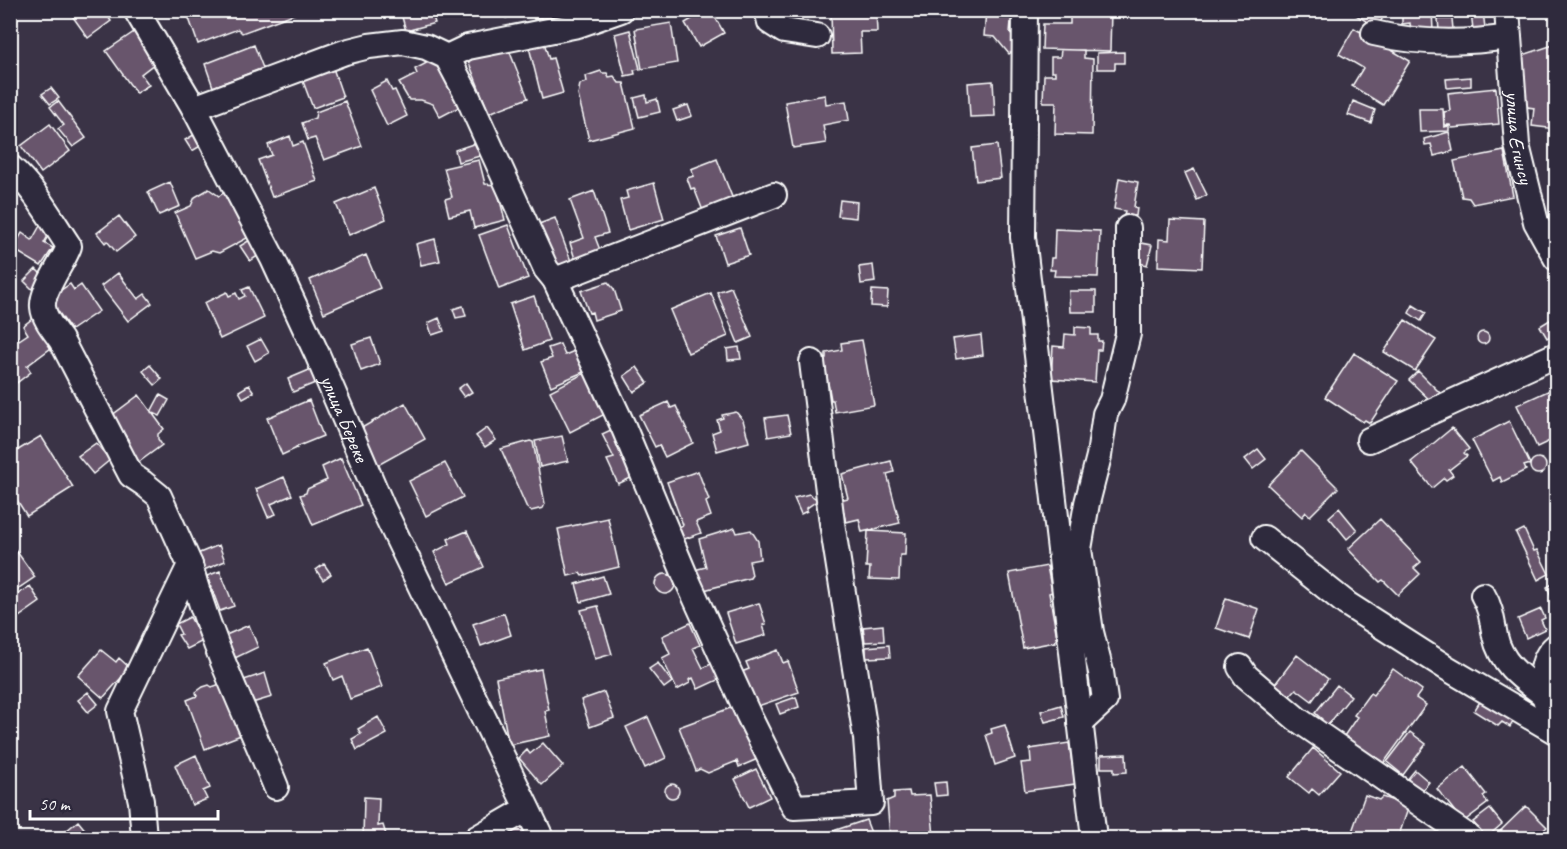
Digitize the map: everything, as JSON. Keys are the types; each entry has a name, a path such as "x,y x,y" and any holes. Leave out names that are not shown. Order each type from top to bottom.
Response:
{"street":[{"name":"улица Береке","path":"136,10 194,108 273,259 317,354 382,506 538,833"},
{"path":"447,57 468,47 578,25 621,10"},
{"path":"767,10 770,22 784,31 817,36"},
{"path":"1025,10 1023,237 1094,838"},
{"name":"улица Егинсу","path":"1507,10 1517,145 1524,180 1536,222 1557,258"},
{"path":"1374,33 1434,42 1481,41 1508,37"},
{"path":"194,108 345,52 369,46 403,42 426,47 447,57 467,95 546,269 555,280 623,426 690,586 749,716 794,807 871,803 866,738 832,523 812,362"},
{"path":"10,167 21,177 42,205 69,246 42,305 48,322 61,340 131,475 159,496 190,565 219,653 276,787"},
{"path":"555,280 774,195"},
{"path":"1080,723 1105,700 1091,632 1079,549 1087,503 1099,456 1105,414 1112,400 1128,334 1128,228"},
{"path":"1369,440 1557,355"},
{"path":"1264,538 1347,604 1447,668 1557,730"},
{"path":"144,838 141,801 120,711 190,565"},
{"path":"1483,595 1488,604 1495,639 1503,657 1514,673 1543,694"},
{"path":"1557,646 1550,651 1542,667 1543,694 1557,730"},
{"path":"1240,667 1246,676 1297,718 1470,838"},
{"path":"477,838 527,809"}],"building":[{"path":"68,10 104,10 111,21 88,38"},
{"path":"186,10 302,11 242,33 238,29 198,44"},
{"path":"400,10 431,10 435,23 406,31"},
{"path":"504,10 530,10 506,18"},
{"path":"532,10 556,10 556,13 534,19"},
{"path":"711,10 724,33 699,47 685,23"},
{"path":"831,10 876,10 877,32 860,32 861,53 832,54"},
{"path":"986,10 1012,10 1010,33 1019,46 1009,54 995,37 984,36"},
{"path":"1058,10 1111,10 1110,51 1042,49 1043,24 1070,24 1070,11"},
{"path":"1348,10 1387,10 1377,28"},
{"path":"1402,10 1432,10 1433,31 1411,32 1410,23 1402,24"},
{"path":"1483,11 1485,28 1473,29 1471,12"},
{"path":"1438,19 1452,19 1453,29 1439,30"},
{"path":"671,23 677,63 642,69 635,29"},
{"path":"1354,28 1410,61 1383,105 1352,86 1363,68 1339,54"},
{"path":"630,30 640,69 634,70 635,74 625,76 615,34"},
{"path":"134,32 155,63 141,74 149,85 136,93 106,51"},
{"path":"543,39 549,59 553,58 563,93 542,99 528,43"},
{"path":"1556,44 1556,129 1532,126 1534,108 1520,106 1520,56"},
{"path":"254,45 263,68 213,87 205,64"},
{"path":"509,50 528,98 489,113 467,58"},
{"path":"1061,50 1084,50 1084,58 1093,59 1092,135 1055,134 1056,102 1043,102 1044,75 1055,75 1055,72 1051,72 1051,57 1060,57"},
{"path":"1124,52 1124,63 1115,63 1115,69 1097,69 1097,53"},
{"path":"438,57 463,105 440,117 433,104 421,100 409,100 399,83 417,74 415,69"},
{"path":"332,65 343,97 313,108 301,76"},
{"path":"601,71 607,73 609,77 614,76 619,83 624,83 635,128 589,140 578,95 580,84 587,82 586,76"},
{"path":"1471,77 1471,86 1447,88 1446,79"},
{"path":"387,81 392,91 395,90 407,116 387,126 370,90"},
{"path":"993,81 995,116 970,117 968,83"},
{"path":"51,88 59,98 50,104 42,94"},
{"path":"1496,88 1499,124 1452,128 1450,125 1445,125 1444,112 1450,111 1448,93"},
{"path":"646,95 647,102 657,99 660,112 639,117 634,98"},
{"path":"825,95 826,104 846,101 849,120 823,125 826,143 793,148 785,102"},
{"path":"58,101 86,138 73,147 58,129 64,125 50,107"},
{"path":"345,101 362,146 324,160 315,138 308,140 302,123 315,118 316,112"},
{"path":"1353,101 1375,110 1371,123 1348,115"},
{"path":"688,105 692,116 677,121 673,110"},
{"path":"1419,109 1443,109 1444,127 1449,126 1449,131 1420,132"},
{"path":"50,124 70,151 41,173 21,146"},
{"path":"1449,132 1453,151 1434,156 1431,144 1425,145 1424,139"},
{"path":"197,133 204,144 192,151 185,140"},
{"path":"290,136 293,146 303,142 317,181 272,197 258,160 272,155 268,145"},
{"path":"476,143 480,156 458,162 455,150"},
{"path":"997,145 1001,178 976,181 972,148"},
{"path":"1504,151 1513,196 1473,204 1469,198 1462,197 1454,161"},
{"path":"717,159 734,202 705,216 694,188 691,189 687,178 694,176 691,169"},
{"path":"479,160 485,184 496,185 505,220 474,228 470,211 449,216 445,199 452,197 444,168"},
{"path":"1194,169 1207,195 1197,200 1185,173"},
{"path":"1119,178 1138,182 1134,207 1137,208 1136,216 1124,215 1125,211 1114,209"},
{"path":"170,182 180,206 159,215 148,192"},
{"path":"654,183 664,219 628,230 620,200 628,198 626,191"},
{"path":"374,188 386,219 349,235 336,204"},
{"path":"209,189 219,196 225,192 249,237 219,253 212,251 195,258 175,213 191,206 195,197"},
{"path":"594,191 608,233 595,237 600,250 575,259 570,243 584,238 570,200"},
{"path":"840,200 857,202 856,218 838,216"},
{"path":"119,216 135,237 116,252 97,233"},
{"path":"555,218 571,261 555,267 539,224"},
{"path":"1170,220 1204,222 1202,268 1158,266 1159,239 1169,240"},
{"path":"41,224 51,231 44,243 53,248 41,266 13,249 22,233 32,240"},
{"path":"508,225 528,278 499,289 479,235"},
{"path":"740,228 749,255 725,263 716,236"},
{"path":"1055,229 1100,231 1098,277 1054,276 1055,270 1050,270 1051,258 1054,258"},
{"path":"255,237 264,252 250,261 240,246"},
{"path":"435,239 440,261 421,265 416,244"},
{"path":"1141,243 1152,245 1147,265 1136,262"},
{"path":"366,255 380,288 324,313 310,280"},
{"path":"873,265 875,282 861,284 859,267"},
{"path":"36,269 46,279 34,291 24,281"},
{"path":"118,273 138,299 145,294 152,303 128,321 101,286"},
{"path":"608,282 614,289 621,311 594,320 581,291"},
{"path":"70,284 74,290 81,285 99,311 71,330 52,303 57,300 54,295"},
{"path":"249,287 264,318 220,339 204,303 227,292 229,296 236,293 239,299 245,296 242,290"},
{"path":"731,287 752,337 738,343 717,292"},
{"path":"872,290 888,291 887,307 871,306"},
{"path":"1069,291 1096,291 1096,312 1070,312"},
{"path":"711,293 728,336 688,353 670,310"},
{"path":"534,296 549,341 525,350 510,304"},
{"path":"1413,305 1426,313 1421,321 1409,313"},
{"path":"463,306 466,316 456,318 453,309"},
{"path":"37,315 56,339 49,345 51,348 27,366 31,372 10,388 10,339 16,336 19,340 28,334 23,326"},
{"path":"439,318 444,331 432,335 428,323"},
{"path":"1553,318 1556,322 1554,327 1556,333 1547,338 1540,326"},
{"path":"1405,320 1436,340 1415,371 1384,352"},
{"path":"1075,327 1091,328 1091,335 1098,335 1098,341 1102,341 1101,350 1097,350 1095,382 1051,379 1053,346 1064,347 1065,334 1075,335"},
{"path":"1485,332 1489,338 1485,344 1481,344 1477,336"},
{"path":"981,335 983,355 956,359 953,339"},
{"path":"371,338 380,364 361,371 352,344"},
{"path":"261,339 269,353 255,361 247,346"},
{"path":"862,340 874,405 835,412 824,360 826,353 842,350 841,343"},
{"path":"560,344 565,355 579,349 588,370 551,386 541,362 552,358 548,348"},
{"path":"739,347 741,359 728,360 727,349"},
{"path":"1354,353 1398,381 1370,423 1365,420 1363,422 1325,397"},
{"path":"150,365 162,379 155,385 143,371"},
{"path":"637,367 648,383 634,392 624,376"},
{"path":"314,368 320,381 293,392 288,379"},
{"path":"1418,371 1443,396 1434,404 1409,380"},
{"path":"585,373 605,414 570,432 550,391"},
{"path":"466,383 472,392 464,397 458,389"},
{"path":"249,385 254,392 243,398 239,391"},
{"path":"1550,390 1556,404 1556,438 1537,447 1517,405"},
{"path":"139,395 164,429 158,434 162,445 139,462 127,444 130,442 111,416"},
{"path":"160,395 169,400 160,416 151,412"},
{"path":"309,400 323,436 282,455 267,418"},
{"path":"668,402 671,408 676,406 693,443 665,457 659,445 655,447 639,415"},
{"path":"405,403 425,439 378,465 358,430"},
{"path":"736,412 743,420 749,442 717,451 712,433 720,430 717,420 723,418 722,415"},
{"path":"787,415 791,433 768,437 765,418"},
{"path":"1509,421 1530,464 1524,466 1526,470 1502,482 1500,477 1493,481 1472,440"},
{"path":"487,428 496,440 485,447 476,436"},
{"path":"1452,428 1469,449 1464,453 1467,456 1449,470 1453,475 1446,480 1444,478 1432,488 1411,462"},
{"path":"613,429 635,476 618,484 607,460 614,458 602,434"},
{"path":"41,436 73,487 27,516 10,489 10,455"},
{"path":"562,436 568,461 540,467 535,441"},
{"path":"533,442 545,504 543,508 531,511 527,508 501,449"},
{"path":"96,443 110,460 93,474 78,456"},
{"path":"1258,449 1266,459 1253,469 1245,459"},
{"path":"1301,451 1338,488 1310,516 1306,512 1302,517 1268,485"},
{"path":"341,458 361,505 313,525 300,495 306,493 307,489 327,480 322,467"},
{"path":"1538,458 1546,466 1538,474 1530,466"},
{"path":"891,461 894,472 887,474 900,523 862,532 859,519 846,522 840,500 848,498 842,474"},
{"path":"445,463 463,497 426,516 409,481"},
{"path":"698,471 709,500 706,502 711,516 696,522 701,533 679,541 675,529 683,525 667,482"},
{"path":"284,477 292,495 271,504 276,514 268,517 256,489"},
{"path":"809,494 818,500 801,514 794,498"},
{"path":"1339,508 1357,530 1347,539 1329,517"},
{"path":"608,518 619,567 582,576 580,573 568,576 558,529"},
{"path":"1380,519 1421,562 1414,568 1420,574 1398,595 1383,580 1380,582 1348,549"},
{"path":"735,528 737,533 751,530 758,541 760,559 749,561 752,575 750,578 700,591 694,570 706,567 699,539"},
{"path":"1524,529 1534,551 1537,550 1549,574 1538,580 1516,533"},
{"path":"467,531 484,567 449,583 434,552 450,544 448,539"},
{"path":"868,531 906,533 905,555 900,555 899,580 869,579 870,567 866,567"},
{"path":"10,542 35,577 10,594"},
{"path":"219,545 225,561 204,570 197,554"},
{"path":"324,564 331,574 323,580 316,570"},
{"path":"1047,566 1057,637 1055,642 1023,648 1009,573"},
{"path":"220,571 234,606 220,611 207,576"},
{"path":"665,574 672,577 675,584 672,591 665,594 658,591 655,584 658,577"},
{"path":"603,576 609,594 581,602 576,584"},
{"path":"1556,582 1556,608 1547,587"},
{"path":"30,586 40,602 16,619 10,619 10,599"},
{"path":"1226,598 1259,609 1249,639 1216,628"},
{"path":"759,603 766,624 763,625 766,635 736,644 726,613"},
{"path":"598,606 612,654 595,659 581,610"},
{"path":"1541,609 1545,618 1541,620 1545,629 1526,638 1518,619"},
{"path":"504,613 511,635 481,646 473,624"},
{"path":"190,617 203,641 187,649 178,635 181,634 176,624"},
{"path":"690,623 700,645 693,648 703,668 715,662 722,678 698,689 693,678 689,680 690,683 677,690 662,658 670,654 662,636"},
{"path":"249,625 258,647 235,658 226,635"},
{"path":"883,625 884,641 865,642 863,627"},
{"path":"889,645 890,657 866,658 866,647"},
{"path":"367,647 382,687 350,699 342,676 333,680 326,663"},
{"path":"101,650 116,662 119,658 130,668 103,698 78,676"},
{"path":"778,650 783,663 788,661 799,692 755,707 739,673 749,669 746,662"},
{"path":"1297,655 1328,679 1312,701 1296,689 1287,699 1272,688"},
{"path":"658,663 672,682 664,688 649,669"},
{"path":"541,669 549,710 545,711 550,736 509,745 496,678"},
{"path":"1393,669 1422,690 1416,698 1426,705 1383,764 1344,736 1357,717 1354,715 1370,693 1373,695"},
{"path":"265,673 272,697 252,703 244,680"},
{"path":"226,682 246,733 205,749 187,700 197,696 196,692 203,687 209,685 212,687"},
{"path":"1337,685 1351,696 1325,729 1318,724 1322,719 1315,713"},
{"path":"88,692 98,704 88,712 78,700"},
{"path":"604,692 614,718 590,727 581,700"},
{"path":"796,697 799,707 780,714 776,704"},
{"path":"1481,700 1514,720 1510,727 1502,722 1498,726 1474,711"},
{"path":"1061,705 1064,717 1045,722 1041,711"},
{"path":"733,707 742,730 748,729 760,758 739,767 737,761 708,773 700,769 696,771 679,727"},
{"path":"378,717 387,734 357,750 352,739 361,734 358,729"},
{"path":"648,717 666,758 645,768 626,727"},
{"path":"1005,725 1015,758 995,765 986,735 992,733 991,729"},
{"path":"1410,732 1426,744 1403,775 1387,762"},
{"path":"543,743 563,766 542,785 519,758 527,750 530,754"},
{"path":"1069,743 1075,784 1025,791 1021,763 1031,762 1030,749"},
{"path":"1313,748 1340,771 1319,795 1312,789 1309,793 1289,777"},
{"path":"1126,754 1127,772 1114,773 1114,768 1101,768 1101,755"},
{"path":"196,755 210,788 203,791 207,799 192,805 175,765"},
{"path":"1465,767 1486,794 1483,796 1488,803 1463,822 1437,789"},
{"path":"756,769 770,797 749,807 735,779"},
{"path":"1415,770 1429,782 1420,793 1406,781"},
{"path":"946,782 947,795 936,796 934,783"},
{"path":"672,784 677,786 679,791 677,796 672,798 667,796 665,791 667,786"},
{"path":"909,791 910,796 930,795 934,836 890,837 887,801 894,798 894,792"},
{"path":"1365,795 1379,800 1382,797 1409,806 1398,838 1350,837"},
{"path":"364,797 379,798 378,826 383,825 387,838 363,838"},
{"path":"1526,806 1547,827 1535,838 1494,837"},
{"path":"1490,809 1502,824 1486,838 1473,822"},
{"path":"866,820 873,838 826,838 824,834"},
{"path":"78,821 92,838 61,838 67,834 66,831"},
{"path":"526,823 533,838 494,838"}]}
